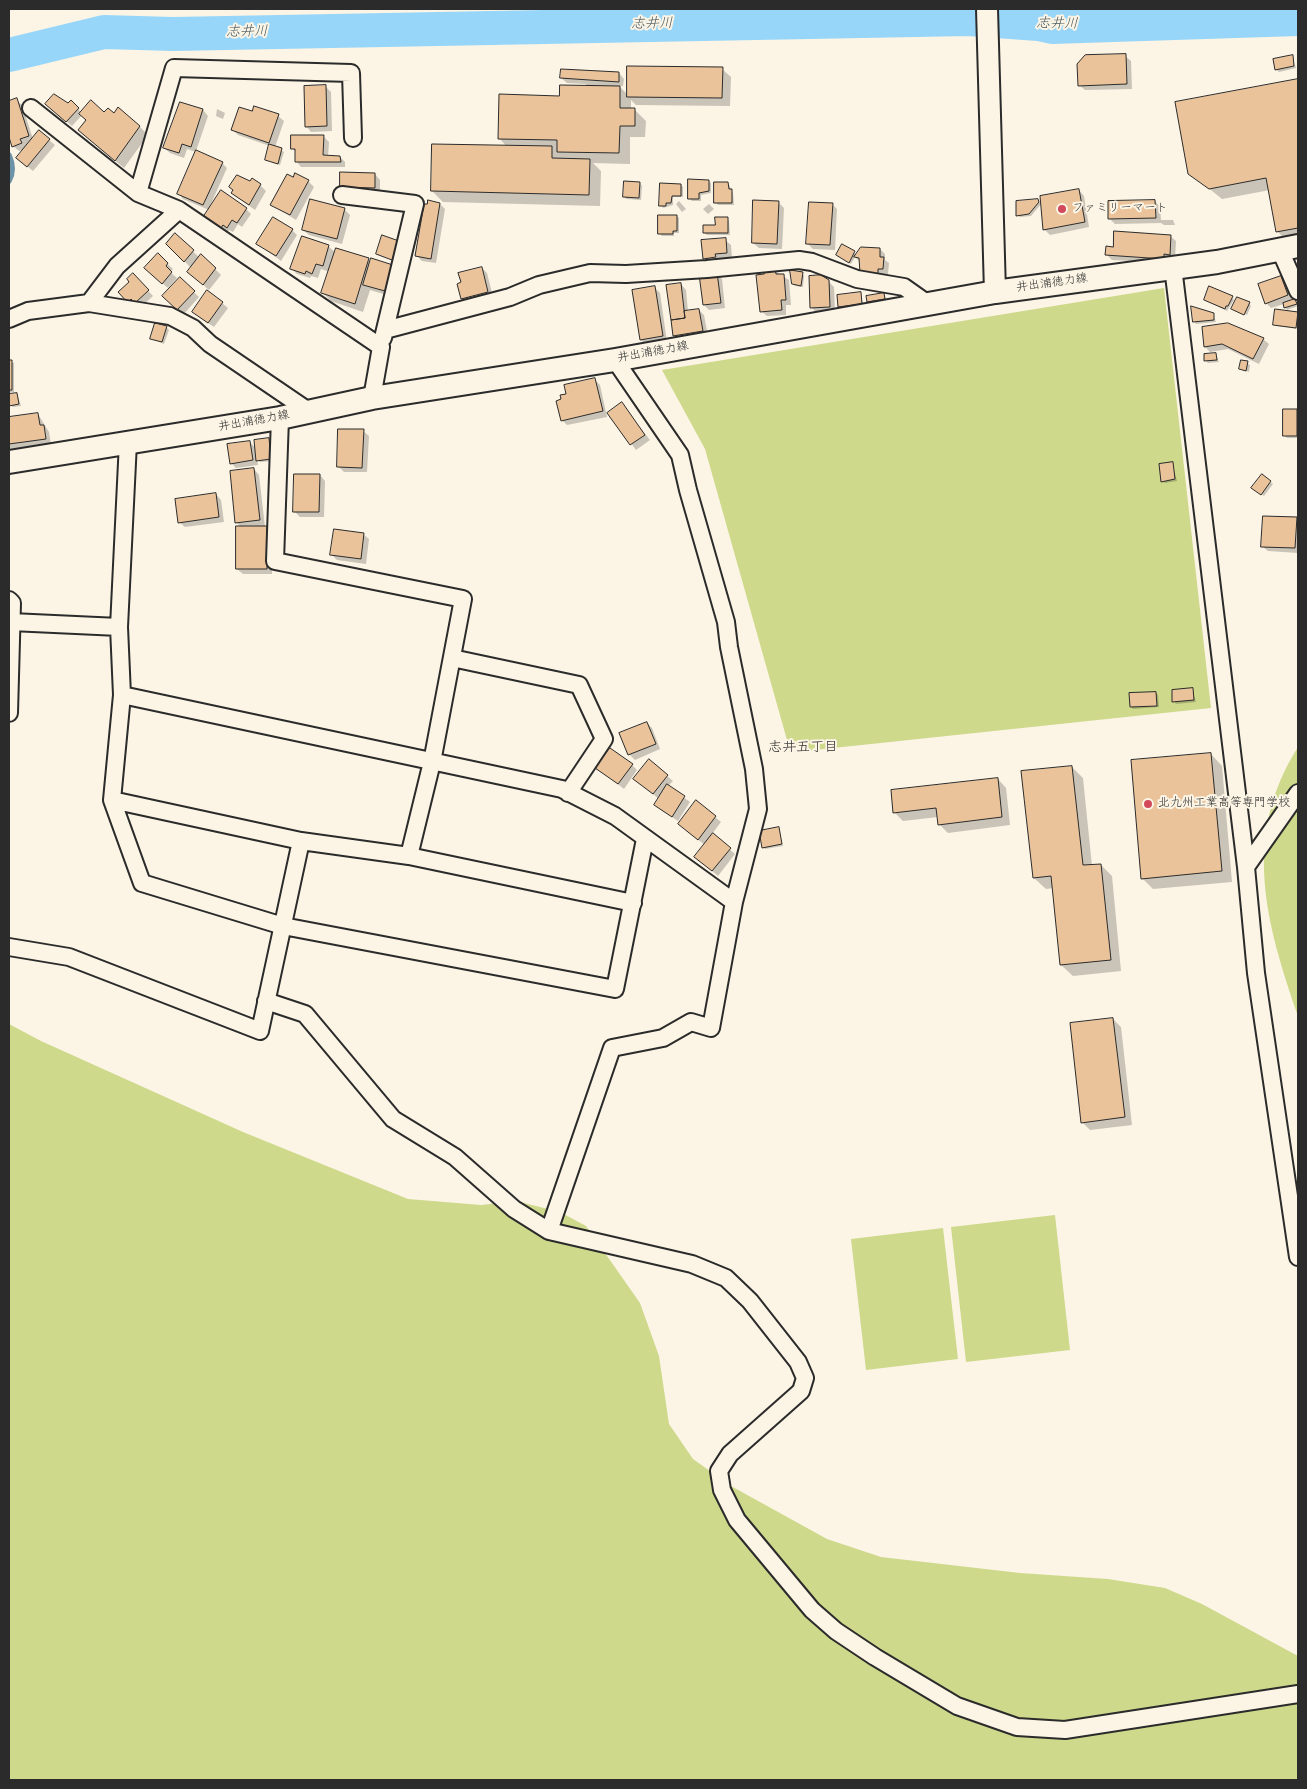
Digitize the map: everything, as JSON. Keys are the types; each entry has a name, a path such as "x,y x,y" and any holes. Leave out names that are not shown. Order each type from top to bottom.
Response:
{"main road":[{"name":"井出浦徳力線","path":"9,462 280,418 372,398 615,360 995,292 1217,262 1289,248"}],"street":[{"path":"987,9 995,292"},
{"path":"138,193 174,68 351,73 353,138"},
{"path":"31,108 138,193 179,210 381,347"},
{"path":"342,195 415,204 381,347 372,398"},
{"path":"89,303 117,266 179,210"},
{"path":"1289,248 1298,291"},
{"path":"385,330 510,297 539,285 590,273 626,274 707,269 799,260 812,262 857,278 904,287 928,304"},
{"path":"1173,267 1246,867 1256,973 1298,1257"},
{"path":"9,319 28,311 89,303 170,316 193,328 210,344 310,412"},
{"path":"549,1230 612,1048 663,1038 691,1022 711,1028 734,902 758,809 754,768 728,647 726,622 688,490 680,455 615,360"},
{"path":"280,418 275,561 463,599 432,762 409,856"},
{"path":"128,442 119,627 122,696 112,800 142,884 282,926 615,989 646,839"},
{"path":"9,600 12,603 9,713"},
{"path":"11,622 119,627"},
{"path":"452,658 579,685 604,739 568,793"},
{"path":"122,696 562,790 615,816 734,902"},
{"path":"1246,867 1298,793"},
{"path":"112,800 300,841 409,856 633,903"},
{"path":"9,947 68,957 260,1032 300,841"},
{"path":"266,1001 305,1014 393,1118 455,1157 514,1209 549,1230 692,1264 726,1278 750,1301 798,1362 805,1378 801,1391 730,1454 719,1471 722,1490 737,1520 812,1610 836,1630 875,1657 957,1706 1017,1727 1065,1730 1298,1694"}],"green space":[{"path":"1164,288 1211,708 805,751 787,740 705,449 662,370"},
{"path":"1298,747 1298,1016 1276,947 1269,914 1265,880 1265,847 1269,814 1280,781"},
{"path":"9,1024 41,1041 243,1132 408,1199 481,1205 516,1201 560,1212 586,1226 640,1303 659,1356 669,1424 693,1459 731,1486 827,1539 881,1557 1020,1573 1108,1579 1165,1588 1202,1604 1298,1656 1298,1780 9,1780"},
{"path":"1055,1215 1070,1350 966,1362 951,1227"},
{"path":"943,1228 958,1359 866,1370 851,1239"}],"building":[{"path":"1126,54 1127,84 1078,86 1077,64 1085,55"},
{"path":"1293,55 1294,66 1275,70 1273,59"},
{"path":"627,66 723,67 722,98 627,97"},
{"path":"561,69 619,72 619,82 560,78"},
{"path":"1298,79 1298,228 1276,232 1266,178 1209,189 1188,174 1175,102"},
{"path":"326,85 327,126 305,127 304,86"},
{"path":"560,85 620,86 620,108 635,108 635,126 620,126 619,153 557,152 557,140 498,139 499,94 559,96"},
{"path":"54,94 68,103 71,100 79,108 66,122 45,104"},
{"path":"17,98 29,136 20,139 22,143 12,147 9,137 9,101"},
{"path":"91,100 104,112 108,108 114,113 118,107 140,126 115,161 78,130 86,120 79,114"},
{"path":"180,102 203,109 191,147 182,144 179,153 163,148"},
{"path":"254,106 279,114 269,143 231,130 239,107 252,111"},
{"path":"39,130 50,139 27,167 16,158"},
{"path":"291,135 324,135 323,155 340,156 341,162 295,162 295,149 291,149"},
{"path":"269,144 282,148 278,164 265,160"},
{"path":"432,144 552,146 552,158 590,159 589,195 431,191"},
{"path":"196,150 223,162 203,205 177,194"},
{"path":"340,172 375,173 375,188 340,187"},
{"path":"295,173 309,180 290,215 270,205 287,174 293,177"},
{"path":"237,175 250,181 252,178 261,184 249,205 231,193 233,190 229,187"},
{"path":"688,179 709,180 709,191 699,193 699,199 688,199"},
{"path":"624,181 640,182 639,198 623,197"},
{"path":"714,182 728,182 729,189 732,189 732,203 714,203"},
{"path":"660,183 681,184 681,196 672,196 671,203 666,203 666,206 659,206"},
{"name":"ファミリーマート","path":"1079,189 1085,222 1043,230 1040,196"},
{"path":"221,190 247,208 237,223 232,220 227,228 223,225 221,228 204,216"},
{"path":"310,199 345,208 337,239 302,230"},
{"path":"1038,199 1039,202 1029,214 1016,216 1016,201"},
{"path":"428,200 440,203 431,259 415,256 424,204 427,204"},
{"path":"753,200 779,201 777,244 752,243"},
{"path":"1155,200 1156,218 1108,219 1108,201"},
{"path":"809,202 833,203 830,245 806,244"},
{"path":"658,215 677,215 677,231 673,231 673,234 658,234"},
{"path":"273,217 293,229 276,256 256,244"},
{"path":"715,217 728,217 728,233 703,233 703,225 715,225"},
{"path":"1114,231 1171,235 1170,255 1164,254 1164,259 1105,255 1106,246 1113,247"},
{"path":"175,233 194,250 184,262 166,244"},
{"path":"382,235 399,241 392,260 376,254"},
{"path":"302,236 329,245 323,266 316,264 312,274 306,271 305,274 290,269"},
{"path":"726,238 727,253 715,254 716,257 703,259 701,240"},
{"path":"842,244 855,251 849,263 836,255"},
{"path":"861,247 880,248 880,257 884,257 883,269 878,269 878,274 860,273 859,258 854,257"},
{"path":"336,248 369,258 355,304 321,293"},
{"path":"158,253 168,263 166,266 172,272 162,284 144,268"},
{"path":"201,254 216,268 203,285 187,272"},
{"path":"371,258 393,265 385,291 363,285"},
{"path":"482,267 488,292 461,299 457,284 461,282 458,273"},
{"path":"764,269 775,269 776,274 784,274 786,300 781,300 782,310 760,312 756,275 764,274"},
{"path":"790,270 803,272 801,286 792,284"},
{"path":"717,272 721,303 703,305 699,274"},
{"path":"133,273 149,290 135,303 131,299 128,303 118,292 129,282 127,279"},
{"path":"821,275 829,280 830,307 810,308 809,276"},
{"path":"1281,276 1288,295 1265,304 1258,284"},
{"path":"180,277 195,291 177,310 162,296"},
{"path":"681,283 685,318 671,320 666,285"},
{"path":"655,286 663,336 640,340 632,290"},
{"path":"1209,286 1233,296 1225,309 1204,300"},
{"path":"207,290 223,302 208,323 192,312"},
{"path":"861,292 862,304 838,307 837,295"},
{"path":"884,293 885,299 867,302 866,296"},
{"path":"1237,297 1250,302 1244,315 1231,309"},
{"path":"1295,299 1297,304 1284,308 1283,303"},
{"path":"1191,306 1214,313 1214,320 1193,322"},
{"path":"699,309 703,331 673,336 671,320 685,318 684,311"},
{"path":"1275,309 1298,312 1296,328 1273,325"},
{"path":"155,323 167,326 162,342 150,339"},
{"path":"1228,323 1264,338 1253,359 1222,344 1204,347 1202,327"},
{"path":"1216,353 1217,360 1204,361 1204,354"},
{"path":"9,360 12,360 12,390 9,390"},
{"path":"1241,360 1248,361 1246,371 1239,369"},
{"path":"595,378 603,411 561,421 556,401 561,399 560,395 566,394 564,385"},
{"path":"17,393 19,404 9,406 9,394"},
{"path":"622,402 645,435 630,445 607,413"},
{"path":"1283,409 1297,409 1297,436 1283,436"},
{"path":"38,413 40,425 44,425 46,439 9,444 9,417"},
{"path":"338,429 364,429 362,468 337,467"},
{"path":"269,438 271,459 256,461 254,440"},
{"path":"250,441 253,460 230,464 227,444"},
{"path":"1173,462 1175,479 1161,482 1159,464"},
{"path":"254,468 260,520 235,523 230,471"},
{"path":"294,474 320,474 319,512 293,512"},
{"path":"1262,474 1271,481 1261,495 1251,488"},
{"path":"216,493 219,517 178,523 175,499"},
{"path":"1263,516 1297,517 1295,548 1261,547"},
{"path":"236,526 267,526 267,569 236,569"},
{"path":"334,529 364,533 361,559 330,555"},
{"path":"1193,688 1194,700 1172,702 1172,690"},
{"path":"1156,692 1157,706 1130,707 1129,693"},
{"path":"647,722 656,744 628,755 619,733"},
{"path":"610,748 633,764 618,784 595,768"},
{"path":"1211,753 1222,871 1141,879 1131,760"},
{"path":"649,759 668,775 653,794 633,779"},
{"path":"1072,766 1083,865 1101,864 1111,960 1060,965 1051,876 1033,878 1021,771"},
{"path":"998,778 1002,817 938,825 936,808 893,813 891,790"},
{"path":"667,784 685,796 672,817 654,805"},
{"path":"696,800 716,816 698,840 678,824"},
{"path":"779,827 782,844 762,848 759,831"},
{"path":"713,833 731,848 712,871 694,857"},
{"path":"1113,1018 1125,1117 1081,1123 1070,1023"}],"waterway":[{"name":"志井川","path":"9,55 104,32 173,34 969,19 1038,24 1052,27 1298,19"},
{"path":"9,155 12,168 9,181"}],"place":[{"name":"ファミリーマート","path":"1062,209"},
{"name":"北九州工業高等専門学校","path":"1148,804"}],"district":[{"name":"志井五丁目","path":"803,749"}]}
